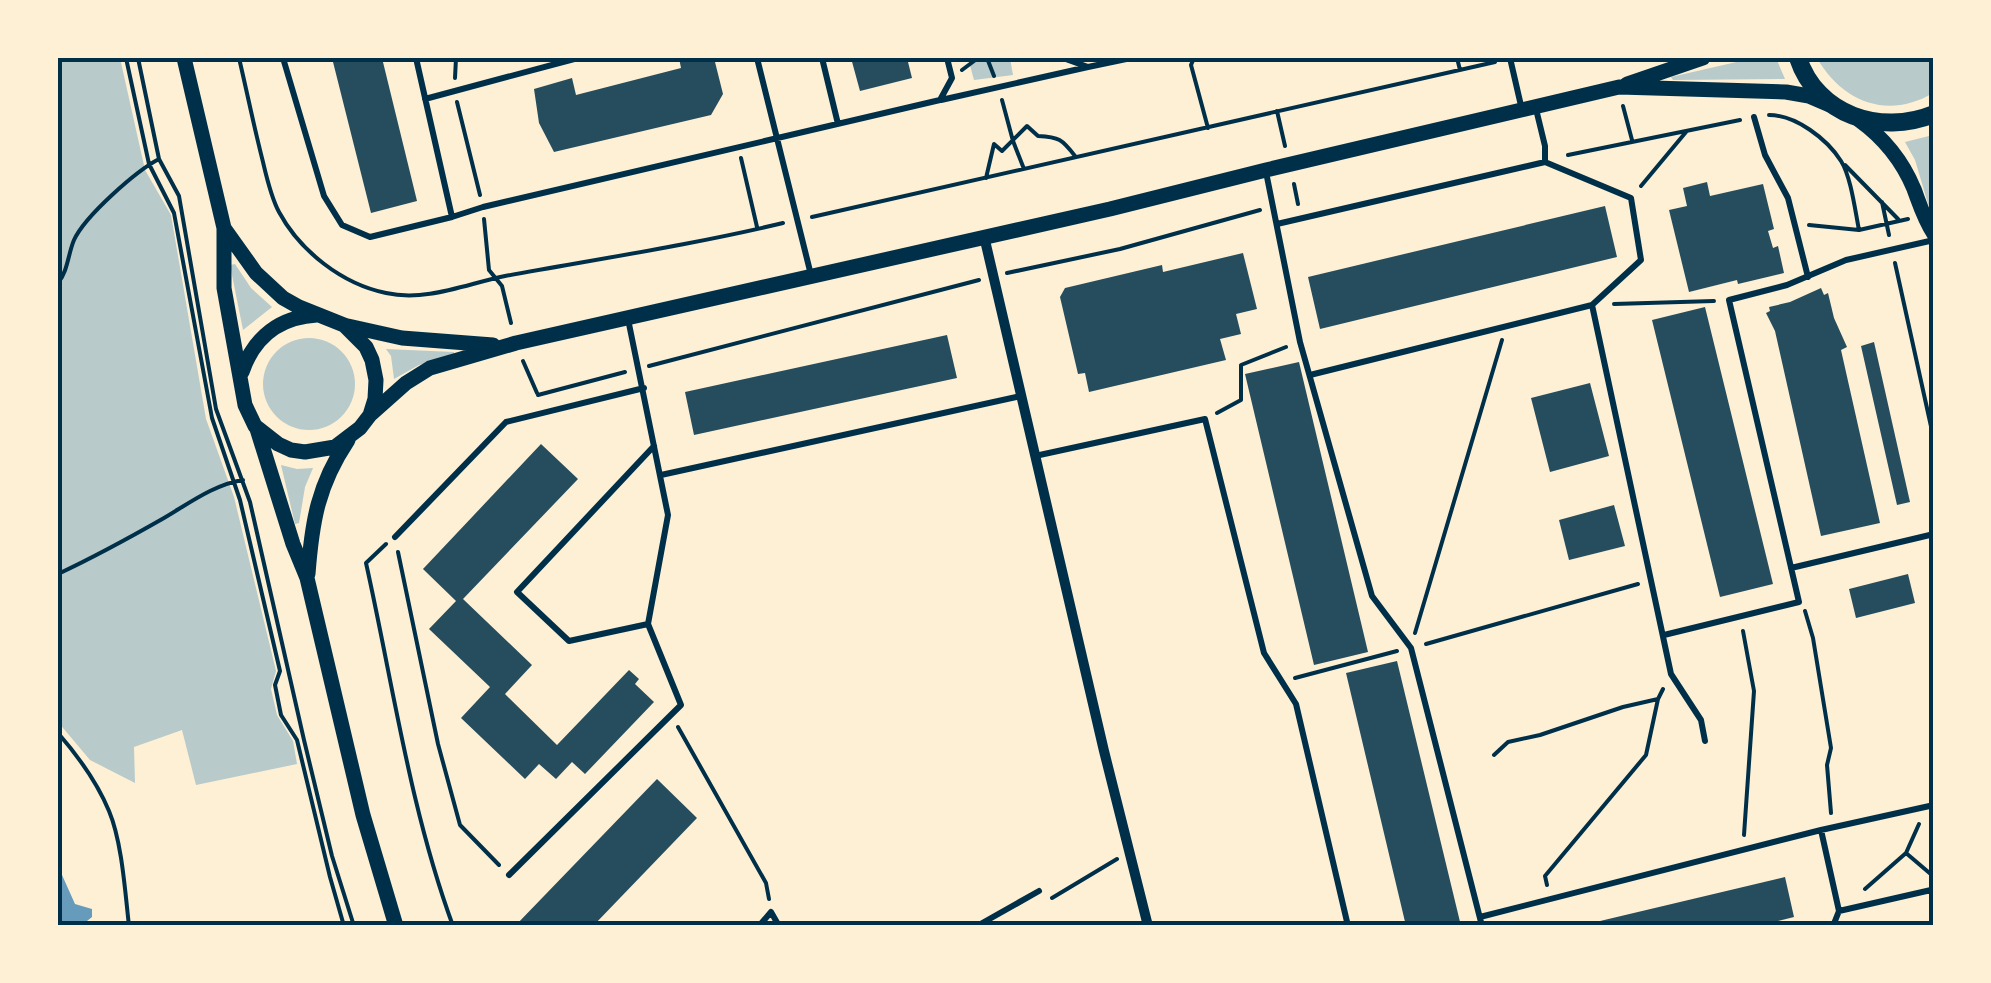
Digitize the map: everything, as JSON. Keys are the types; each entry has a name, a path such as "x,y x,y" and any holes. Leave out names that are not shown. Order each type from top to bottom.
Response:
{"main road":[{"path":"1798,58 1823,97 1847,113 1894,124 1934,114"}],"street":[{"path":"184,58 224,228 224,288 241,391 256,426 292,544 308,578 363,815 396,926"},
{"path":"308,578 318,499 348,439 406,383 430,368 516,343 1110,209 1618,87 1703,58"},
{"path":"1618,87 1786,92 1810,96 1847,113 1870,128 1894,153 1906,171 1934,237"},
{"path":"224,228 256,274 283,298 318,315 402,338 483,345 516,343"},
{"path":"984,236 1148,926"},
{"path":"241,376 248,357 266,332 292,319 318,315"},
{"path":"344,325 366,347 372,360 376,380 370,415"},
{"path":"256,426 278,444 305,452 335,447 348,439"}],"lane":[{"path":"283,58 324,196 342,225 370,236 1131,58"},
{"path":"416,58 452,217"},
{"path":"425,99 578,58"},
{"path":"757,58 811,276"},
{"path":"822,58 838,125"},
{"path":"940,100 952,78 948,58"},
{"path":"1062,58 1088,67"},
{"path":"1510,58 1544,146 1545,162"},
{"path":"1754,117 1765,155 1788,198 1808,277"},
{"path":"1277,224 1545,162 1631,198 1641,260 1592,305 1310,374"},
{"path":"1266,170 1300,342 1372,596 1411,648 1481,921 1743,850 1930,805"},
{"path":"1664,635 1799,602 1729,300 1787,285 1846,260 1934,237"},
{"path":"1592,305 1672,674 1700,720 1706,741"},
{"path":"509,875 681,705 648,624 668,515 628,318"},
{"path":"394,537 506,422 644,388"},
{"path":"661,475 1022,396"},
{"path":"1034,456 1205,419 1264,653 1296,704 1348,926"},
{"path":"648,624 569,641 517,592 655,445"},
{"path":"1791,568 1934,534"},
{"path":"1821,830 1839,911 1833,926"},
{"path":"1839,911 1931,890 1934,902"},
{"path":"976,926 1039,892"},
{"path":"759,926 771,912 779,926"}],"path":[{"path":"126,58 150,164 174,213 212,418 240,500 280,671 275,686 281,714 297,740 344,926"},
{"path":"138,58 159,159 179,196 216,409 243,480 332,856 354,926"},
{"path":"239,58 270,190 294,234 310,252 365,287 423,295 758,229 1510,58"},
{"path":"456,58 455,91 482,207 489,270 502,286 516,343 538,395 542,415"},
{"path":"1194,58 1190,65 1208,128"},
{"path":"1457,58 1460,70"},
{"path":"1545,162 1776,115 1814,133 1900,220"},
{"path":"986,178 994,144 1002,151 1027,126 1038,136 1056,137 1076,157"},
{"path":"1631,198 1687,132"},
{"path":"1013,141 1024,170"},
{"path":"739,149 758,229"},
{"path":"58,283 64,276 76,236 108,198 159,159"},
{"path":"1842,162 1859,230"},
{"path":"1882,202 1934,440"},
{"path":"538,395 994,276 1120,249 1273,206"},
{"path":"1794,224 1859,230 1922,216"},
{"path":"1592,305 1729,300"},
{"path":"1411,648 1506,326"},
{"path":"1205,419 1241,400 1241,364 1300,342"},
{"path":"58,574 98,556 203,496 243,480"},
{"path":"394,537 438,744 460,825 509,875"},
{"path":"394,537 366,563 404,750 452,926"},
{"path":"1282,682 1652,580"},
{"path":"1799,602 1813,638 1830,748 1827,766 1833,811 1821,830"},
{"path":"1740,616 1754,691 1743,850"},
{"path":"1547,886 1545,876 1646,756 1658,699 1672,674"},
{"path":"1494,755 1508,742 1658,699"},
{"path":"671,714 766,883 771,912"},
{"path":"58,733 78,757 110,813 129,926"},
{"path":"1866,888 1906,854 1930,805"},
{"path":"1052,898 1129,851"},
{"path":"1906,854 1934,876"}],"shaded area":[{"path":"58,58 120,58 145,170 171,215 206,419 234,497 276,671 271,689 277,715 293,741 297,764 196,785 182,730 134,747 135,783 90,760 58,722"},
{"path":"968,58 1010,58 1013,75 974,80"},
{"path":"1754,58 1776,58 1785,79 1671,77"},
{"path":"1817,58 1933,58 1933,93 1899,105 1868,102 1839,86"},
{"path":"1933,135 1933,206 1929,207 1915,160 1905,142"},
{"path":"235,264 251,288 272,307 243,330 230,265"},
{"path":"309,338 335,346 347,358 355,384 347,410 335,422 309,430 283,422 271,410 263,384 271,358 283,346"},
{"path":"386,349 454,355 419,365 394,379 391,356"},
{"path":"281,465 313,468 305,487 299,523 295,524"}],"water":[{"path":"58,866 75,904 92,909 92,917 82,925 58,925"}],"building":[{"path":"332,58 382,58 417,201 371,213"},
{"path":"679,58 714,58 723,94 711,115 554,152 539,123 534,89 572,78 576,95 681,68"},
{"path":"851,58 907,58 912,78 860,91"},
{"path":"1707,182 1710,196 1763,184 1774,229 1768,231 1773,248 1778,246 1784,273 1689,292 1669,210 1687,206 1683,188"},
{"path":"1605,206 1617,257 1320,329 1308,277"},
{"path":"1243,253 1257,309 1236,314 1241,334 1220,339 1226,360 1089,392 1085,373 1078,374 1060,297 1065,288 1162,265 1163,272"},
{"path":"1821,288 1824,295 1828,293 1847,347 1841,350 1880,523 1821,536 1775,331 1766,313 1769,307"},
{"path":"1705,307 1773,584 1720,597 1652,320"},
{"path":"947,335 957,378 694,435 685,392"},
{"path":"1874,342 1910,502 1897,505 1861,346"},
{"path":"1299,362 1368,652 1314,665 1245,374"},
{"path":"1590,383 1609,456 1550,472 1531,398"},
{"path":"541,444 578,479 463,599 532,665 505,694 557,745 629,670 639,679 635,684 654,702 585,774 572,762 556,779 539,764 525,779 461,718 490,687 429,629 456,601 423,569"},
{"path":"1614,505 1625,546 1569,560 1559,520"},
{"path":"1908,574 1915,603 1856,618 1849,589"},
{"path":"1397,661 1461,926 1406,926 1346,673"},
{"path":"657,779 697,818 593,926 515,926"},
{"path":"1785,877 1794,917 1758,926 1579,926"}]}
